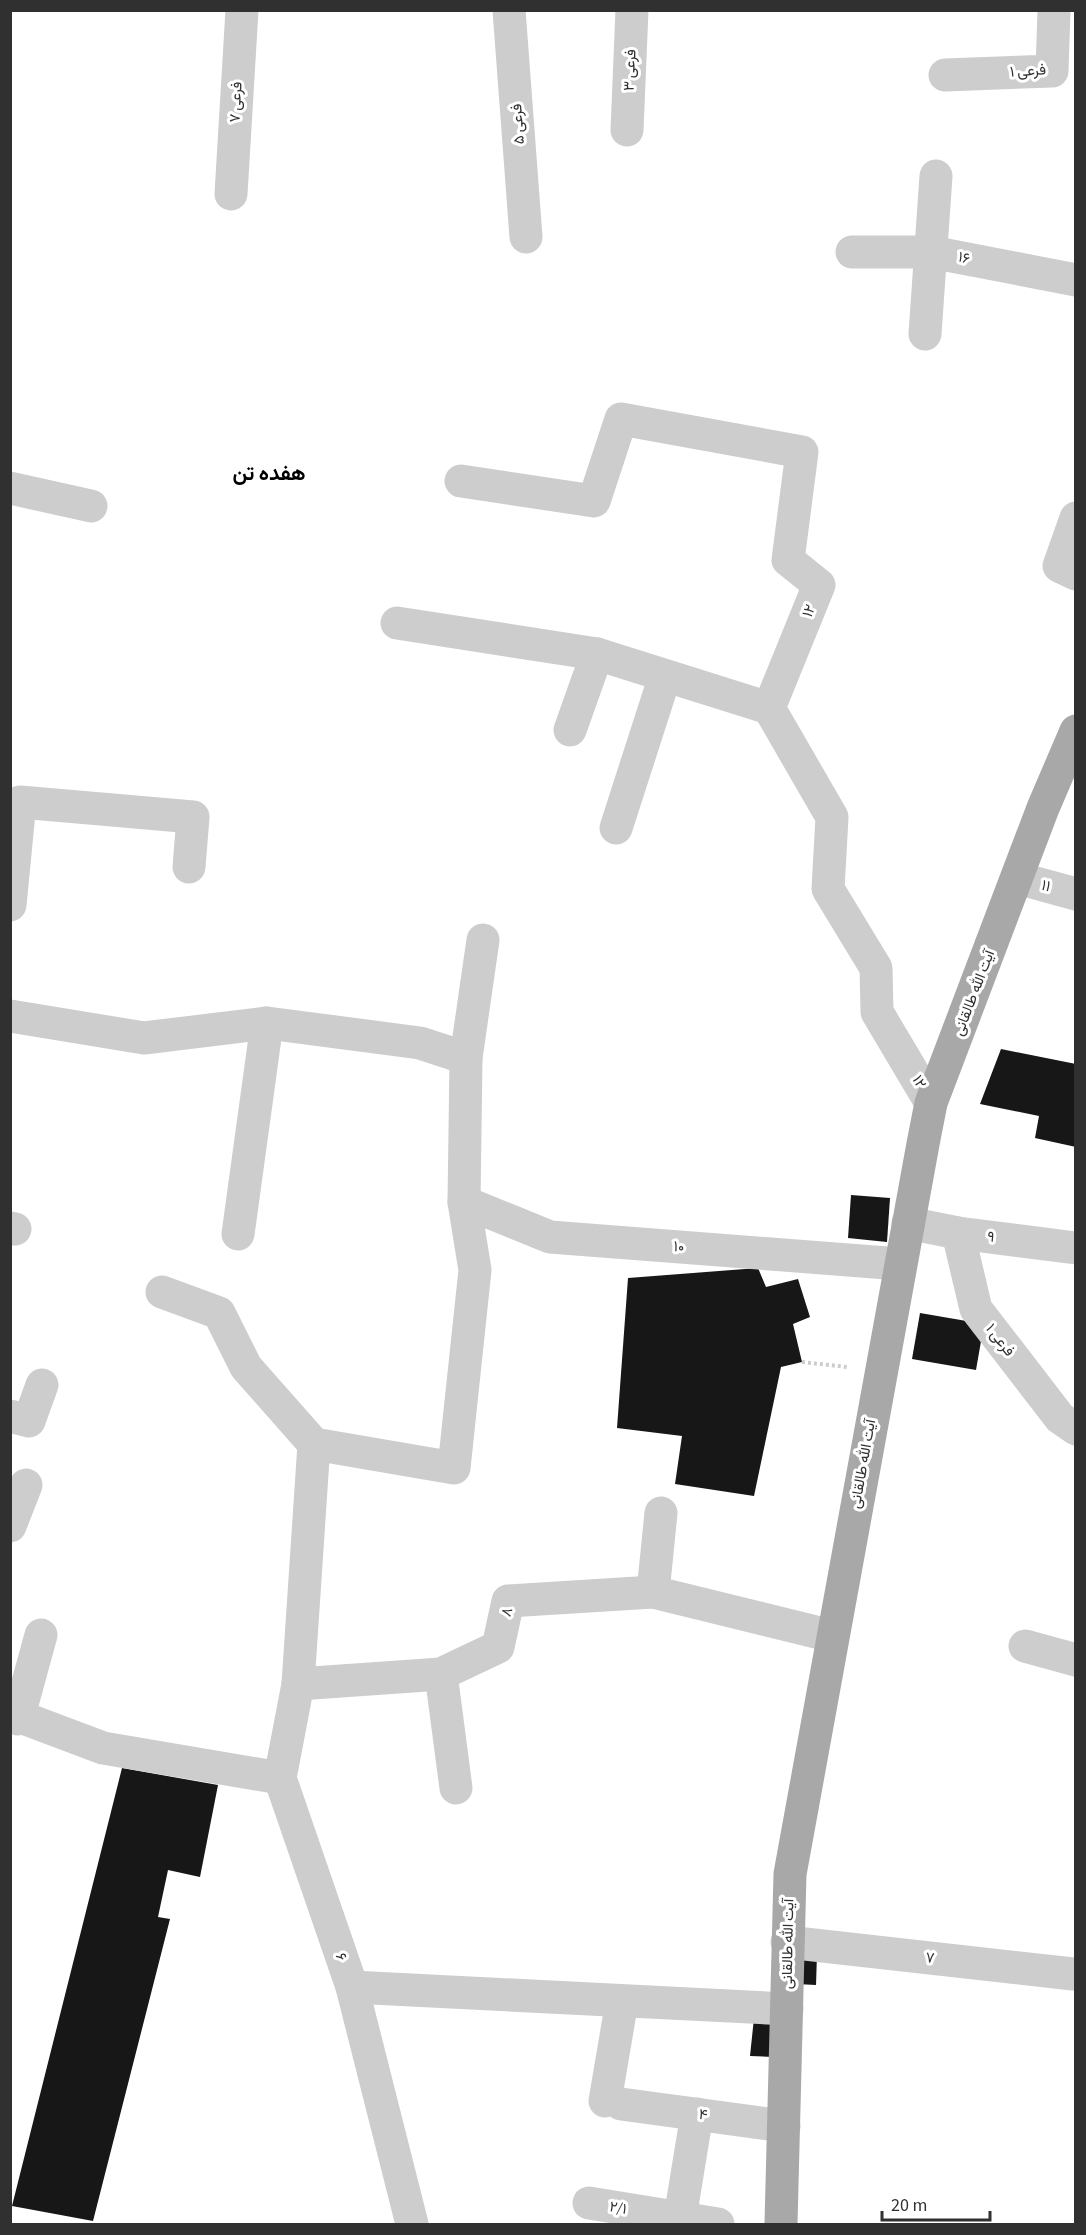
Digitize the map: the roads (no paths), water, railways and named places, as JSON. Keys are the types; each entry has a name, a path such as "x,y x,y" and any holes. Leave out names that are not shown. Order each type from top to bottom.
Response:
{"main road":[{"name":"آیت الله طالقانی","path":"782,2224 790,1874 880,1370 931,1103 1043,808 1076,731"}],"street":[{"name":"فرعی ۷","path":"231,194 242,10"},
{"name":"فرعی ۵","path":"509,10 526,237"},
{"name":"فرعی ۳","path":"627,130 632,10"},
{"name":"فرعی ۱","path":"945,75 1052,71 1054,10"},
{"path":"925,334 936,176"},
{"name":"۱۶","path":"852,252 931,252 1076,280"},
{"name":"۱۲","path":"461,480 594,501 621,419 802,452 788,560 819,585 769,708 832,817 828,889 876,968 877,1012 931,1103"},
{"path":"10,488 91,506"},
{"path":"1076,518 1059,566 1076,574"},
{"path":"397,623 597,654 769,708"},
{"path":"570,729 597,654"},
{"path":"616,828 665,676"},
{"path":"10,905 20,802 193,817 189,867"},
{"name":"۱۱","path":"1017,878 1076,894"},
{"path":"162,1292 219,1313 246,1367 314,1444 454,1468 475,1270 464,1202 466,1058 483,940"},
{"path":"10,1016 144,1038 267,1023 420,1043 466,1058"},
{"path":"238,1234 267,1023"},
{"name":"۱۰","path":"464,1202 550,1237 900,1264"},
{"name":"۹","path":"908,1223 958,1233 1076,1248"},
{"name":"فرعی ۱","path":"958,1233 976,1309 1060,1418 1076,1429"},
{"path":"10,1416 29,1420 42,1385"},
{"path":"40,1635 14,1716 103,1748 280,1778 298,1684 314,1444"},
{"path":"10,1526 26,1485"},
{"path":"652,1592 661,1513"},
{"name":"۸","path":"298,1684 441,1674 498,1647 508,1601 652,1592 832,1636"},
{"path":"1024,1646 1075,1659"},
{"path":"441,1674 456,1788"},
{"name":"۶","path":"280,1778 352,1987 412,2224"},
{"name":"۷","path":"787,1942 1075,1972"},
{"path":"352,1987 787,2009"},
{"name":"۴","path":"622,2001 613,2102 784,2126"},
{"path":"680,2218 697,2114"},
{"name":"۲/۱","path":"589,2203 718,2224"}],"district":[{"name":"هفده تن","path":"269,473"}]}
